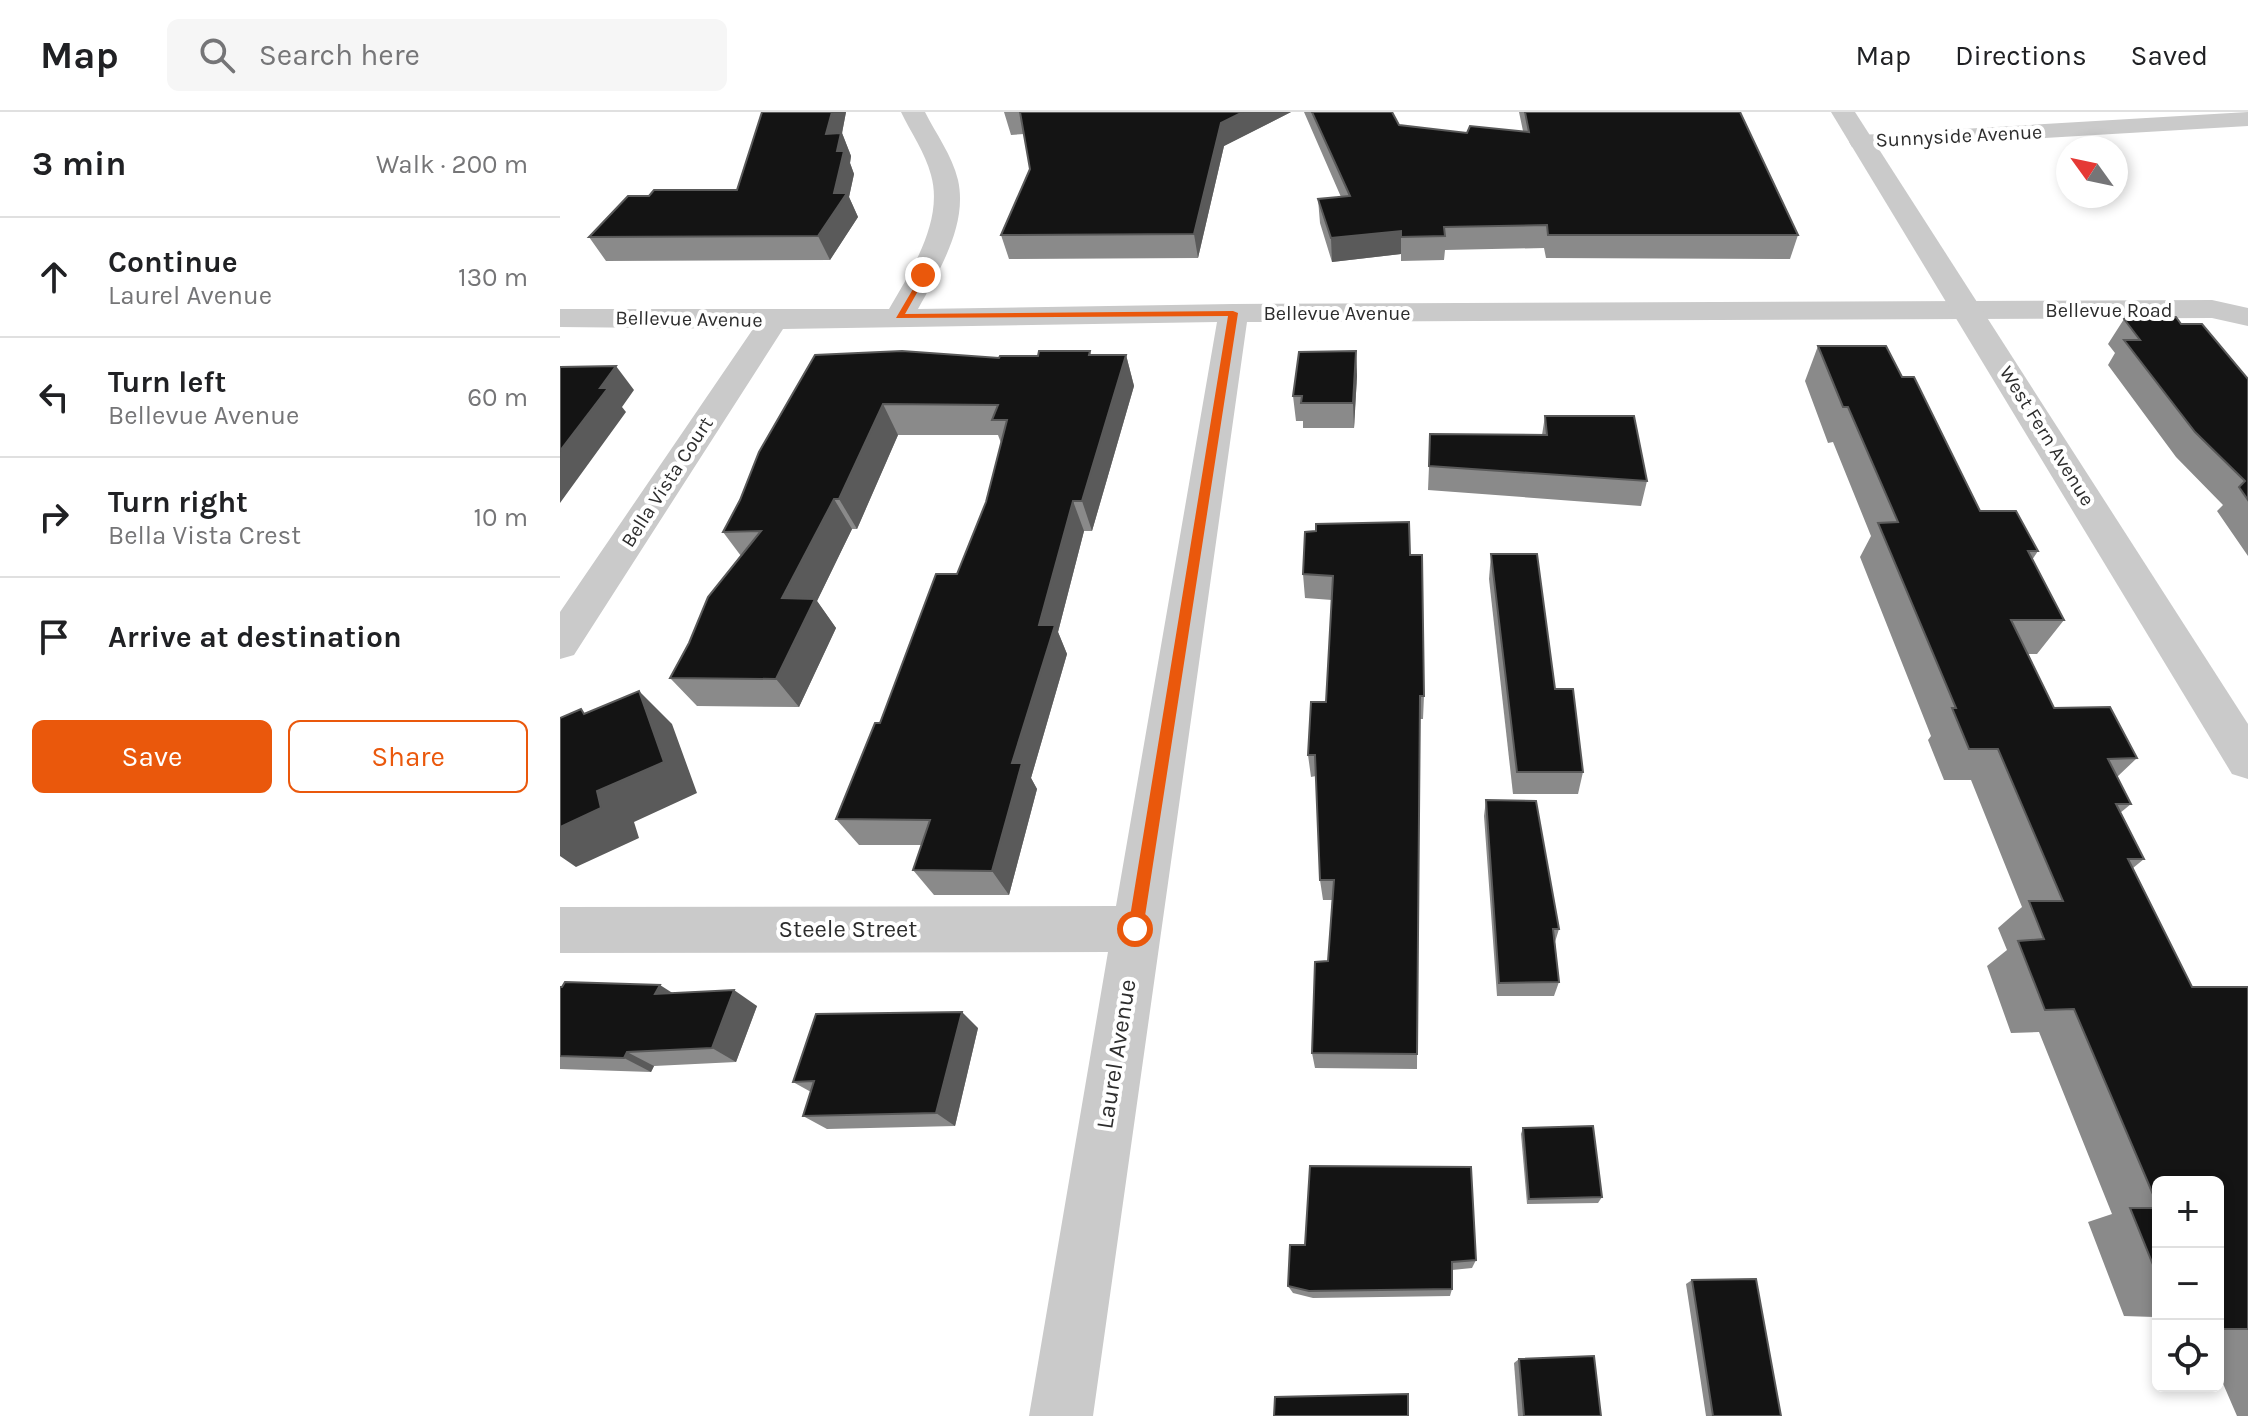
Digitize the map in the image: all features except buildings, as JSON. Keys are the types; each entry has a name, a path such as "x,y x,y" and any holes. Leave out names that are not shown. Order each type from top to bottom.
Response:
{"street":[{"path":"899,317 923,275 945,220 946,180 913,112"},
{"name":"West Fern Avenue","path":"1843,112 2248,761"},
{"name":"Sunnyside Avenue","path":"1861,142 2248,119"},
{"name":"Bellevue Road","path":"1969,311 2212,309 2248,317"},
{"name":"Bellevue Avenue","path":"560,318 774,320 1233,313 1969,311"},
{"name":"Laurel Avenue","path":"1061,1416 1233,313"},
{"name":"Bella Vista Court","path":"560,644 774,320"},
{"name":"Steele Street","path":"560,930 1135,929"}],"route":[{"path":"923,275 899,317 1233,313 1135,929"}]}
